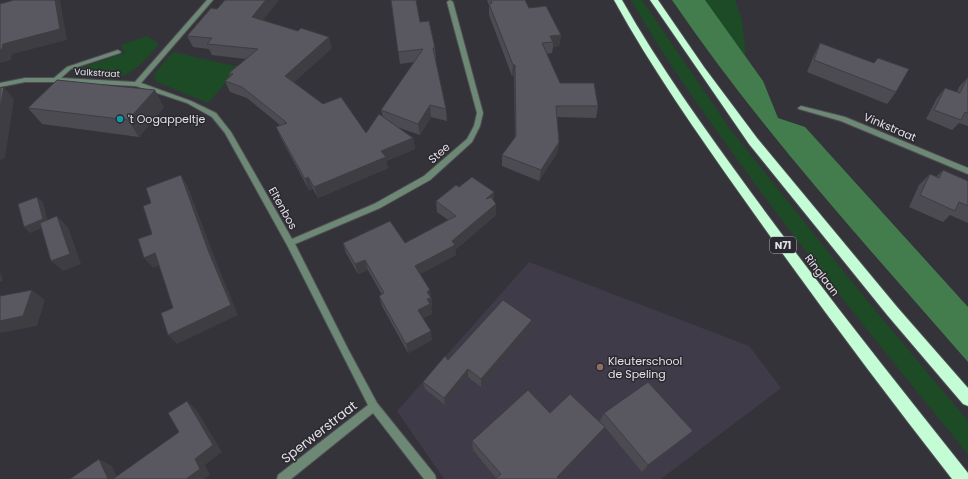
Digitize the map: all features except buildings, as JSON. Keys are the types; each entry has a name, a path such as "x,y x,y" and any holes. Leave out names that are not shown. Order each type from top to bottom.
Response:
{"highway":[{"name":"Ringlaan","path":"618,0 690,115 771,229 863,352 962,479"},
{"path":"654,0 701,70 753,141 893,312 968,399"}],"street":[{"path":"137,84 210,0"},
{"name":"Stee","path":"290,243 377,206 404,192 427,178 470,140 477,126 480,114 450,2"},
{"name":"Valkstraat","path":"56,80 69,68 118,52"},
{"name":"Valkstraat","path":"0,85 25,80 137,84"},
{"name":"Eltenbos","path":"137,84 189,102 204,109 214,115 228,132 290,243 344,352 374,406 431,479"},
{"name":"Vinkstraat","path":"801,108 843,119 968,171"},
{"name":"Sperwerstraat","path":"282,479 374,406"}],"shaded area":[{"name":"Kleuterschool de Speling","path":"529,262 749,346 781,388 661,479 444,479 397,411"}],"green space":[{"path":"631,0 642,0 730,129 869,303 968,421 968,454 853,312 769,203 684,84"},
{"path":"672,0 705,0 763,81 778,118 805,127 968,307 968,362 777,140 741,95"},
{"path":"705,0 735,0 742,20 746,58"},
{"path":"147,36 159,44 133,71 118,76 108,77 85,77 74,75 75,70 125,53 121,45"},
{"path":"173,52 239,67 208,103 157,82 154,78 156,72"}],"place":[{"name":"'t Oogappeltje","path":"120,119"},
{"name":"Kleuterschool de Speling","path":"600,367"}]}
